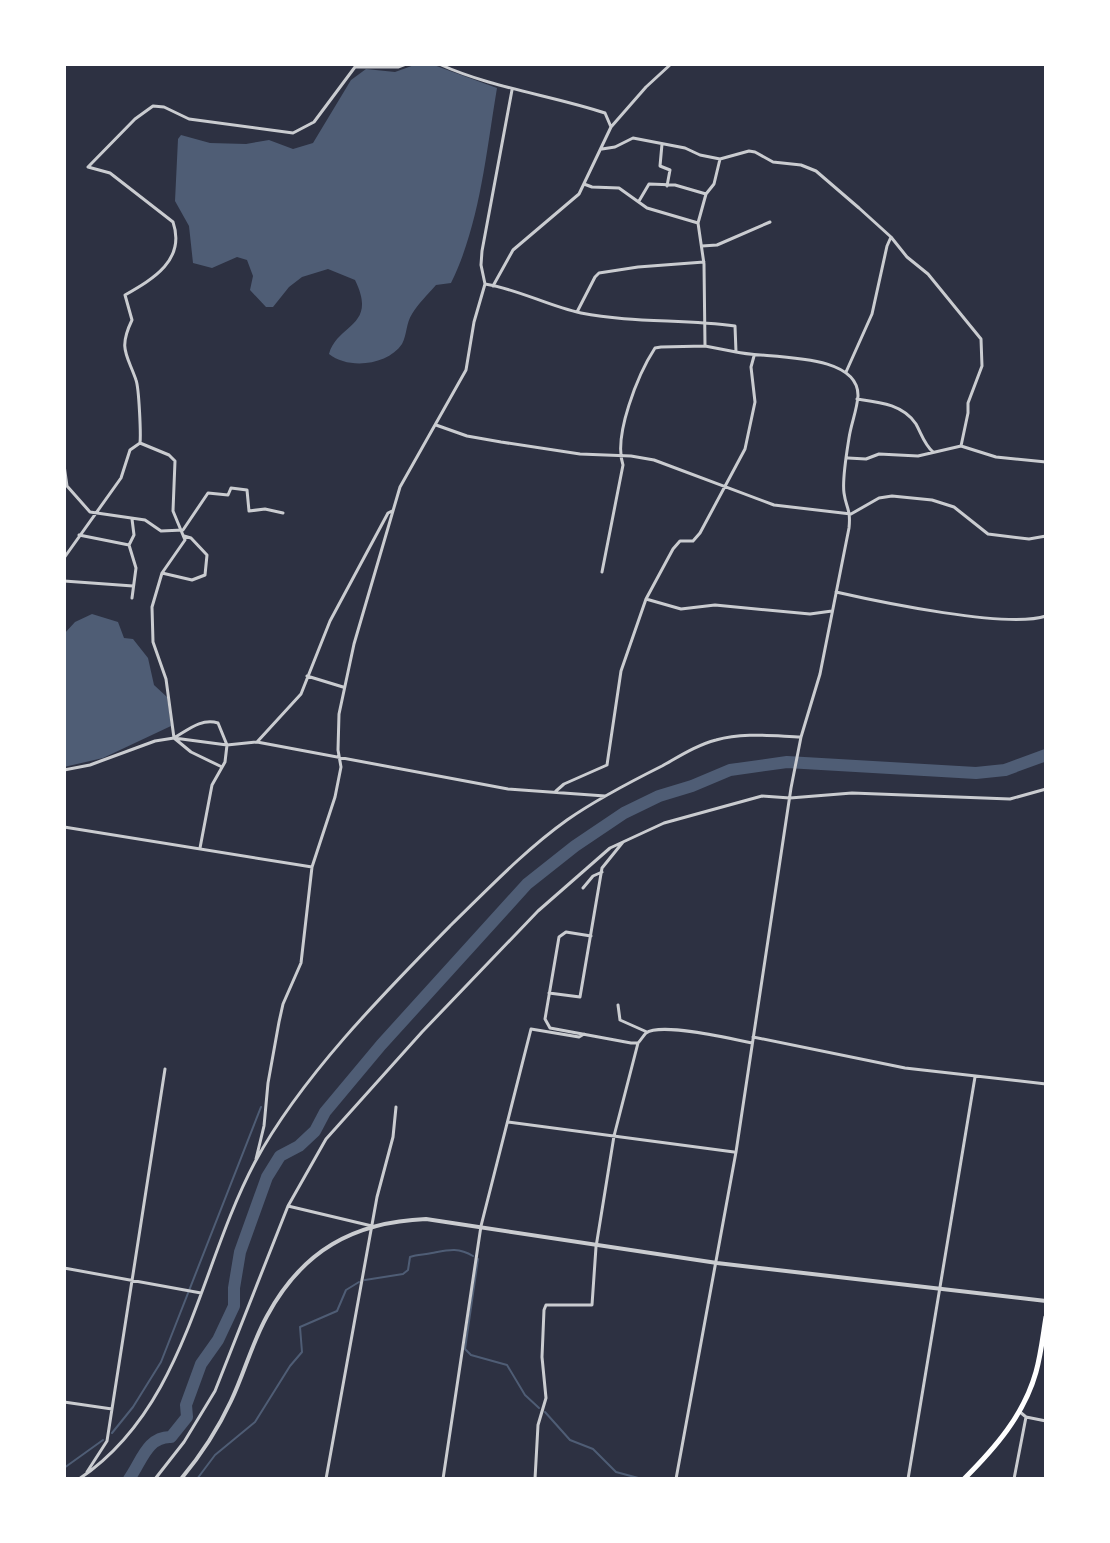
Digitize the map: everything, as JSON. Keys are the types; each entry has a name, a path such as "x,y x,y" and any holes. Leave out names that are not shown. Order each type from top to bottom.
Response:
{"main road":[{"path":"964,1479 996,1445 1020,1412 1036,1372 1046,1317"}],"street":[{"path":"140,443 136,380 128,366 124,347 132,320 125,295 158,276 169,264 176,230 173,222 110,173 88,167 135,119 153,106 164,107 189,119 293,133 314,122 355,67 398,67 406,64"},
{"path":"439,64 512,90 561,99 605,113 611,127"},
{"path":"493,286 513,250 569,205 584,184 611,127 671,64"},
{"path":"256,1159 283,1004 301,963 312,867 335,797 341,767 339,714 343,687 400,487 466,370 474,322 485,284 482,251 512,90"},
{"path":"602,149 615,147 633,138 720,159 749,151 773,162 808,167 859,208 928,274 981,339 982,366 968,403 961,446"},
{"path":"662,144 660,166 670,170 667,186"},
{"path":"705,346 704,262 698,223 706,194 714,184 720,159"},
{"path":"584,184 619,188 657,212 698,223"},
{"path":"639,201 649,184 675,185 706,194"},
{"path":"702,246 717,245 770,222"},
{"path":"846,372 872,314 891,237"},
{"path":"577,312 599,273 704,262"},
{"path":"485,284 577,312 735,326 736,352"},
{"path":"602,572 623,465 619,455 634,387 655,348 705,346 754,356 789,356 846,372 855,381 857,399 849,438 844,493 851,514 820,674 799,742 736,1152 676,1479"},
{"path":"556,791 564,784 607,765 619,678 646,599 673,549 680,541 693,541 745,449 755,402 751,367 754,356"},
{"path":"857,399 879,402 901,410 914,421 933,452"},
{"path":"436,425 467,436 501,442 580,454 654,460 774,505 851,514 879,498 892,496 932,500 954,507 988,534 1029,539 1046,536"},
{"path":"64,558 121,478 130,450 140,443"},
{"path":"140,443 169,455 175,461 173,511 185,540 162,573 153,595 151,626 153,642 166,679 174,738 191,752 222,767"},
{"path":"848,458 866,459 879,454 918,456 961,446 996,457 1046,462"},
{"path":"64,465 67,486 83,507 94,513 145,520 161,531 183,530"},
{"path":"183,530 208,493 228,495 231,488 247,490 249,511 265,509 283,513"},
{"path":"257,742 301,694 330,621 383,520 392,511"},
{"path":"132,519 134,535 129,545 136,568 132,598"},
{"path":"79,535 129,545"},
{"path":"162,573 192,580 205,575 207,555 191,538 184,536"},
{"path":"64,581 133,586"},
{"path":"836,592 995,619 1027,620 1046,616"},
{"path":"646,599 681,609 715,605 798,613 832,611"},
{"path":"307,676 343,687"},
{"path":"174,738 192,726 212,721 218,723 227,745 222,767 212,785 200,849"},
{"path":"79,1479 122,1445 152,1402 176,1355 256,1159 309,1082 417,960 540,841 605,796 694,748 717,739 741,736 801,737"},
{"path":"64,770 90,765 155,741 174,738 227,745 257,742 482,785 605,796"},
{"path":"155,1479 184,1442 215,1391 288,1206 326,1139 411,1043 538,911 599,857 625,840 664,823 762,796 790,798 852,793 1010,799 1046,789"},
{"path":"64,827 312,867"},
{"path":"549,993 580,997 602,872 606,862 625,840"},
{"path":"583,888 593,876 602,872"},
{"path":"591,936 562,933 545,1024 550,1028 638,1043"},
{"path":"618,1005 620,1020 647,1032 693,1031 752,1043"},
{"path":"443,1479 481,1226 531,1029 579,1037 584,1034"},
{"path":"535,1479 538,1425 546,1398 542,1357 544,1310 546,1305 592,1305 596,1247 614,1136 638,1043 647,1032"},
{"path":"753,1037 905,1068 1046,1084"},
{"path":"85,1475 107,1441 165,1069"},
{"path":"908,1479 975,1077"},
{"path":"326,1479 377,1197 393,1137 396,1107"},
{"path":"508,1122 736,1152"},
{"path":"288,1206 372,1226"},
{"path":"181,1479 217,1429 265,1318 286,1283 340,1238 372,1226 401,1220 426,1219 596,1247 1046,1301"},
{"path":"64,1268 201,1293"},
{"path":"64,1402 112,1409"},
{"path":"1020,1412 1026,1417 1046,1421"},
{"path":"1014,1479 1026,1417"}],"water":[{"path":"417,64 431,64 497,88 475,213 451,283 436,285 420,303 396,351 378,361 347,362 329,354 340,336 359,316 361,295 355,280 328,269 302,277 273,307 266,307 250,290 253,276 247,260 237,257 212,268 193,263 189,226 175,201 178,139 181,135 210,143 246,144 269,140 293,149 313,143 351,80 366,69 395,72"},
{"path":"92,614 118,622 124,638 133,639 148,658 154,685 167,697 171,726 103,758 64,767 64,634 75,622"}],"waterway":[{"path":"129,1479 150,1446 171,1437 187,1417 186,1405 201,1364 218,1340 234,1306 240,1252 267,1177 280,1156 299,1146 315,1131 325,1112 381,1045 527,884 575,846 624,813 659,796 730,770 787,762 976,773 1005,770 1046,755"},
{"path":"112,1433 133,1407 161,1362 261,1107"},
{"path":"365,1280 403,1274 408,1270 410,1257 416,1255 453,1250 473,1256"},
{"path":"478,1259 465,1349 471,1355 507,1365 525,1395 539,1408"},
{"path":"197,1479 215,1455 255,1422 302,1352 300,1327 337,1311 346,1290 359,1282"},
{"path":"545,1412 570,1440 593,1449 616,1472 642,1479"},
{"path":"64,1468 103,1440"}]}
